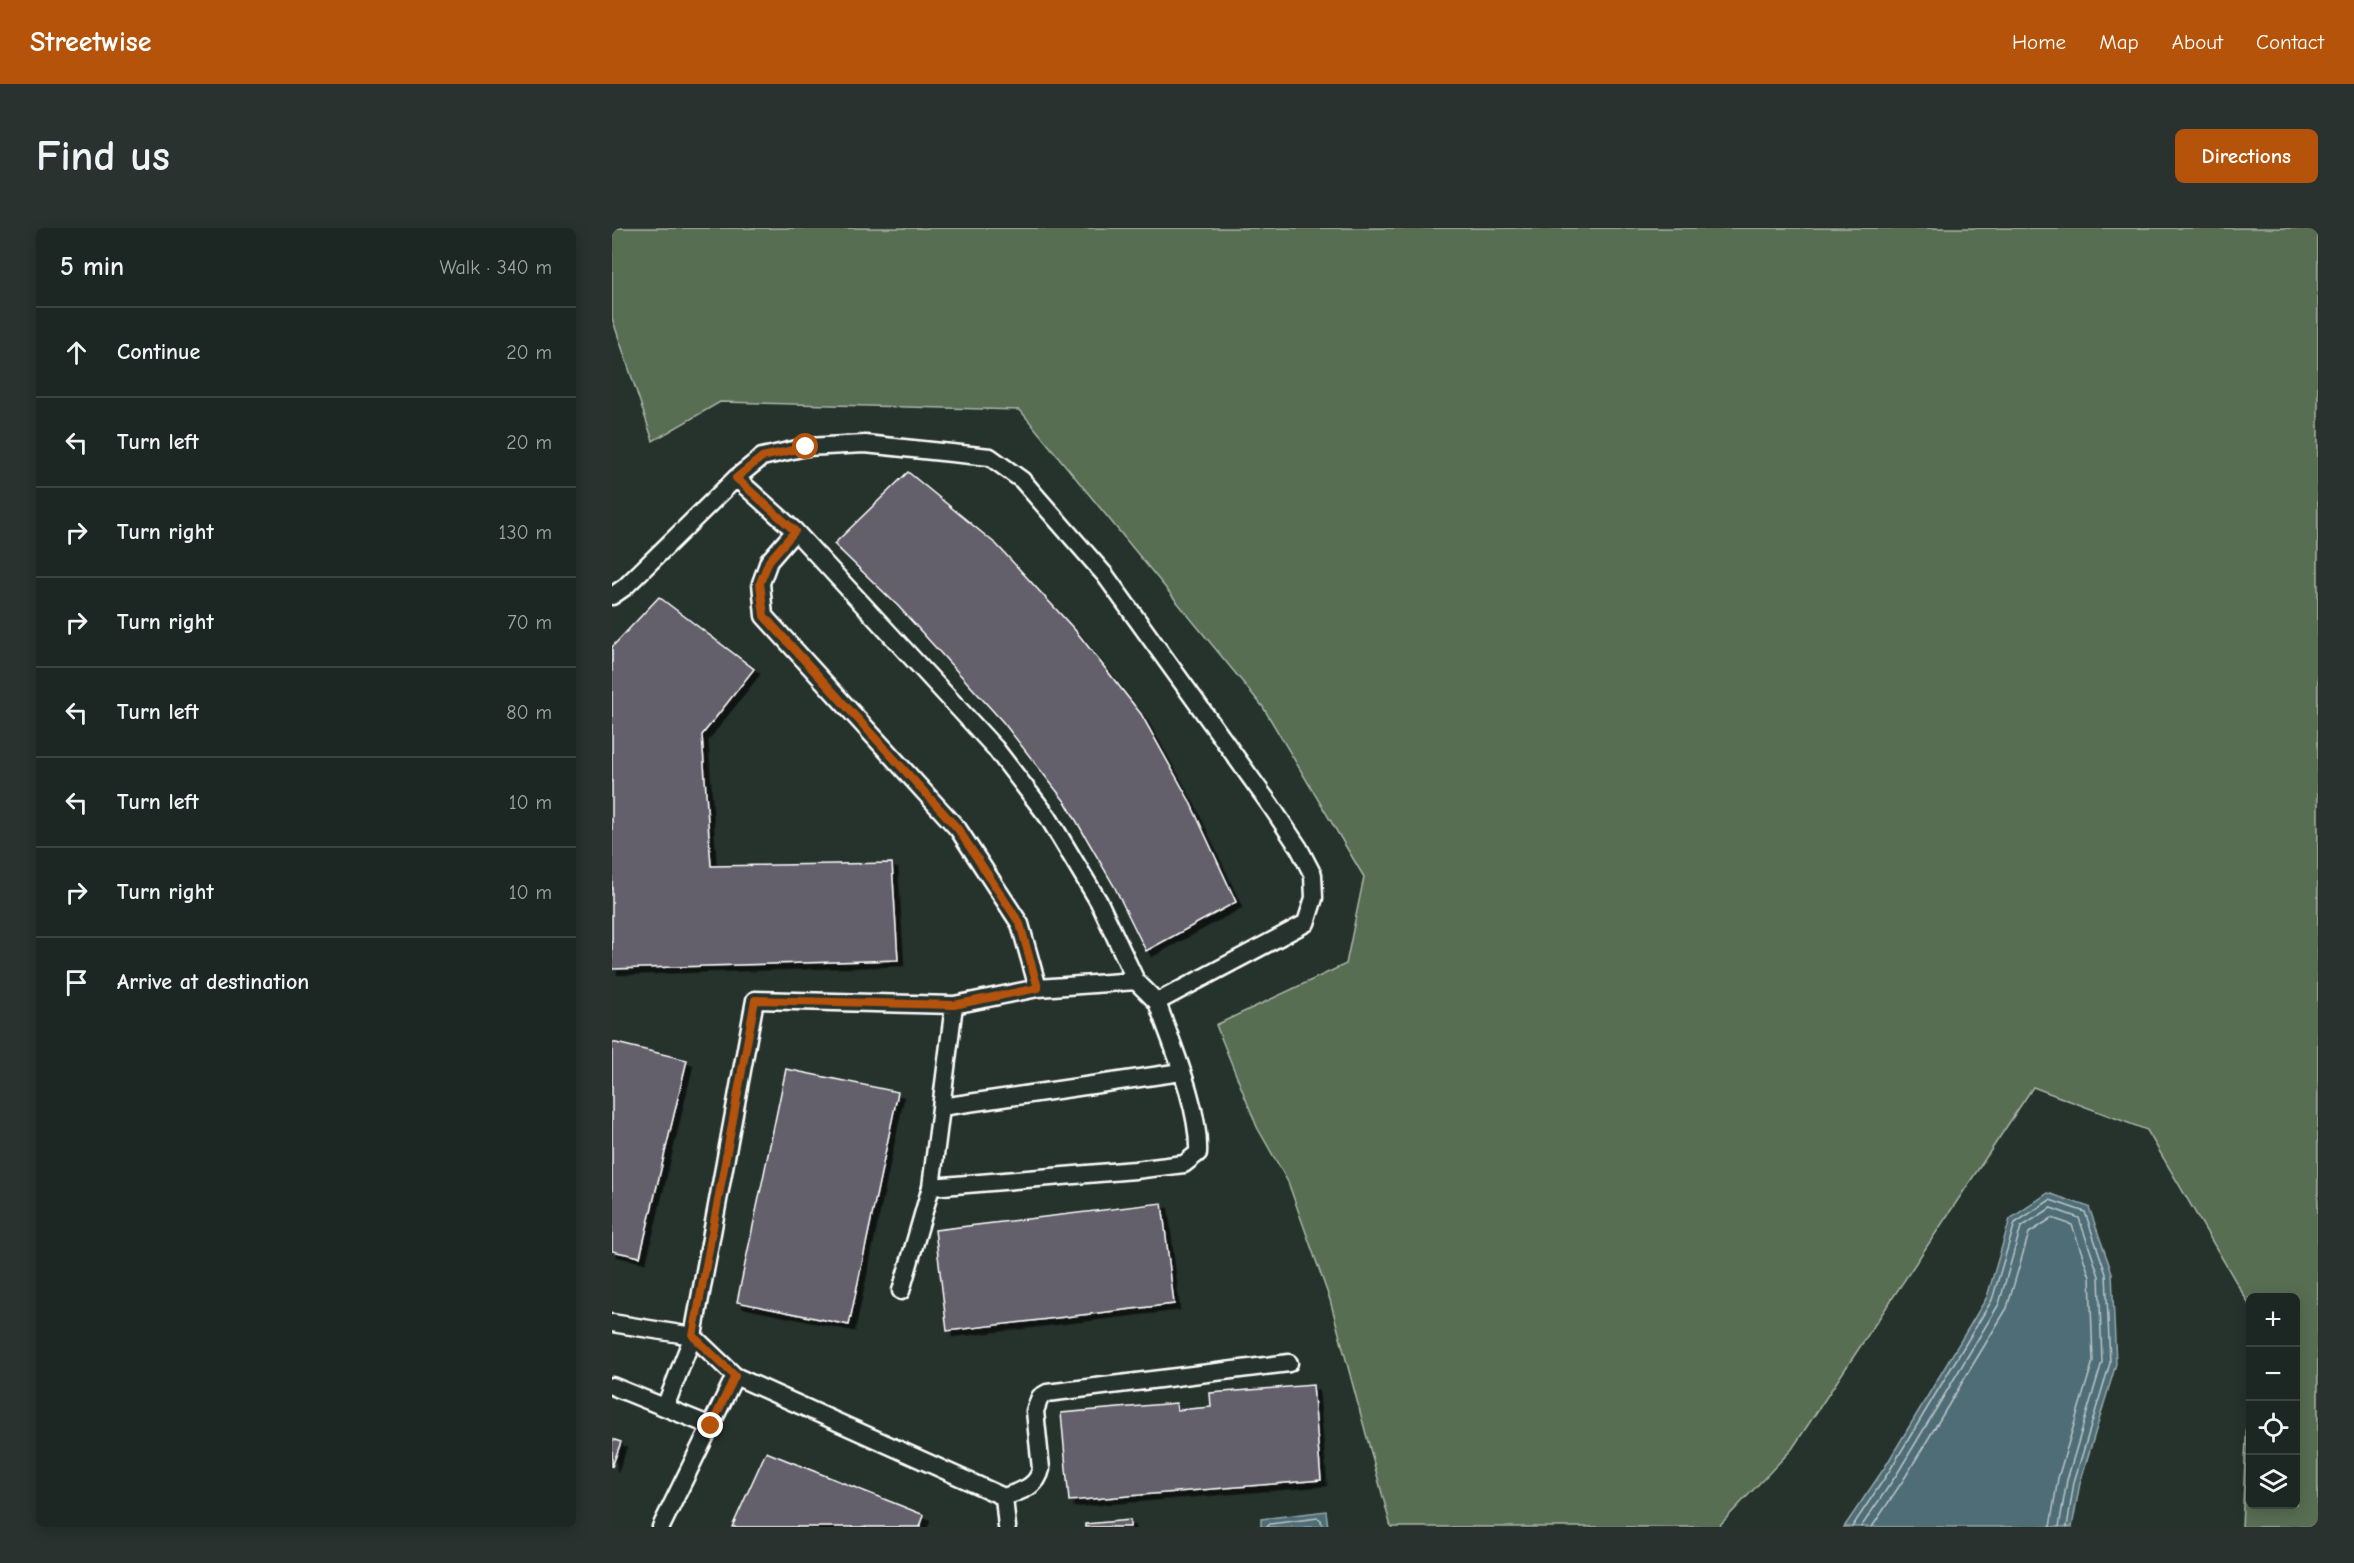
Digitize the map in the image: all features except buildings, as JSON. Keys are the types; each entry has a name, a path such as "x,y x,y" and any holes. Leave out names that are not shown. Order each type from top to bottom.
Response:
{"lane":[{"path":"612,596 634,578 736,478 762,457 806,447 865,444 990,457 1022,480 1105,574 1271,806 1299,848 1312,875 1314,898 1306,923 1157,1002"},
{"path":"736,478 795,531 995,748 1048,817 1099,902 1136,981 1157,1002 1190,1101 1199,1138 1198,1152 1184,1164 931,1187"},
{"path":"795,531 769,561 760,583 764,616 958,829 1020,924 1038,988"},
{"path":"665,1407 693,1336 755,1000 954,1005 1038,988 1136,981"},
{"path":"901,1291 931,1187 954,1005"},
{"path":"941,1107 1181,1072"},
{"path":"612,1323 693,1336 735,1376 1004,1497 1030,1487 1039,1476 1041,1469 1035,1411 1040,1397 1047,1393 1289,1363"},
{"path":"662,1527 735,1376"},
{"path":"612,1386 711,1426"},
{"path":"1004,1497 1007,1527"}],"green space":[{"path":"612,228 2318,228 2318,1527 2242,1527 2246,1438 2246,1509 2300,1509 2300,1293 2246,1293 2246,1299 2147,1130 2033,1087 1792,1449 1718,1527 1391,1527 1330,1300 1288,1182 1257,1127 1216,1025 1346,964 1364,877 1263,707 1020,410 720,402 653,441 612,318"}],"water":[{"path":"2048,1193 2089,1207 2112,1273 2116,1364 2080,1483 2072,1527 1844,1527 1885,1467 1987,1297 2010,1219"},
{"path":"1326,1511 1328,1527 1255,1527 1261,1526 1261,1519"}],"route":[{"path":"711,1426 735,1376 693,1336 755,1000 954,1005 1038,988 1020,924 958,829 764,616 760,583 769,561 795,531 736,478 762,457 806,447"}]}
